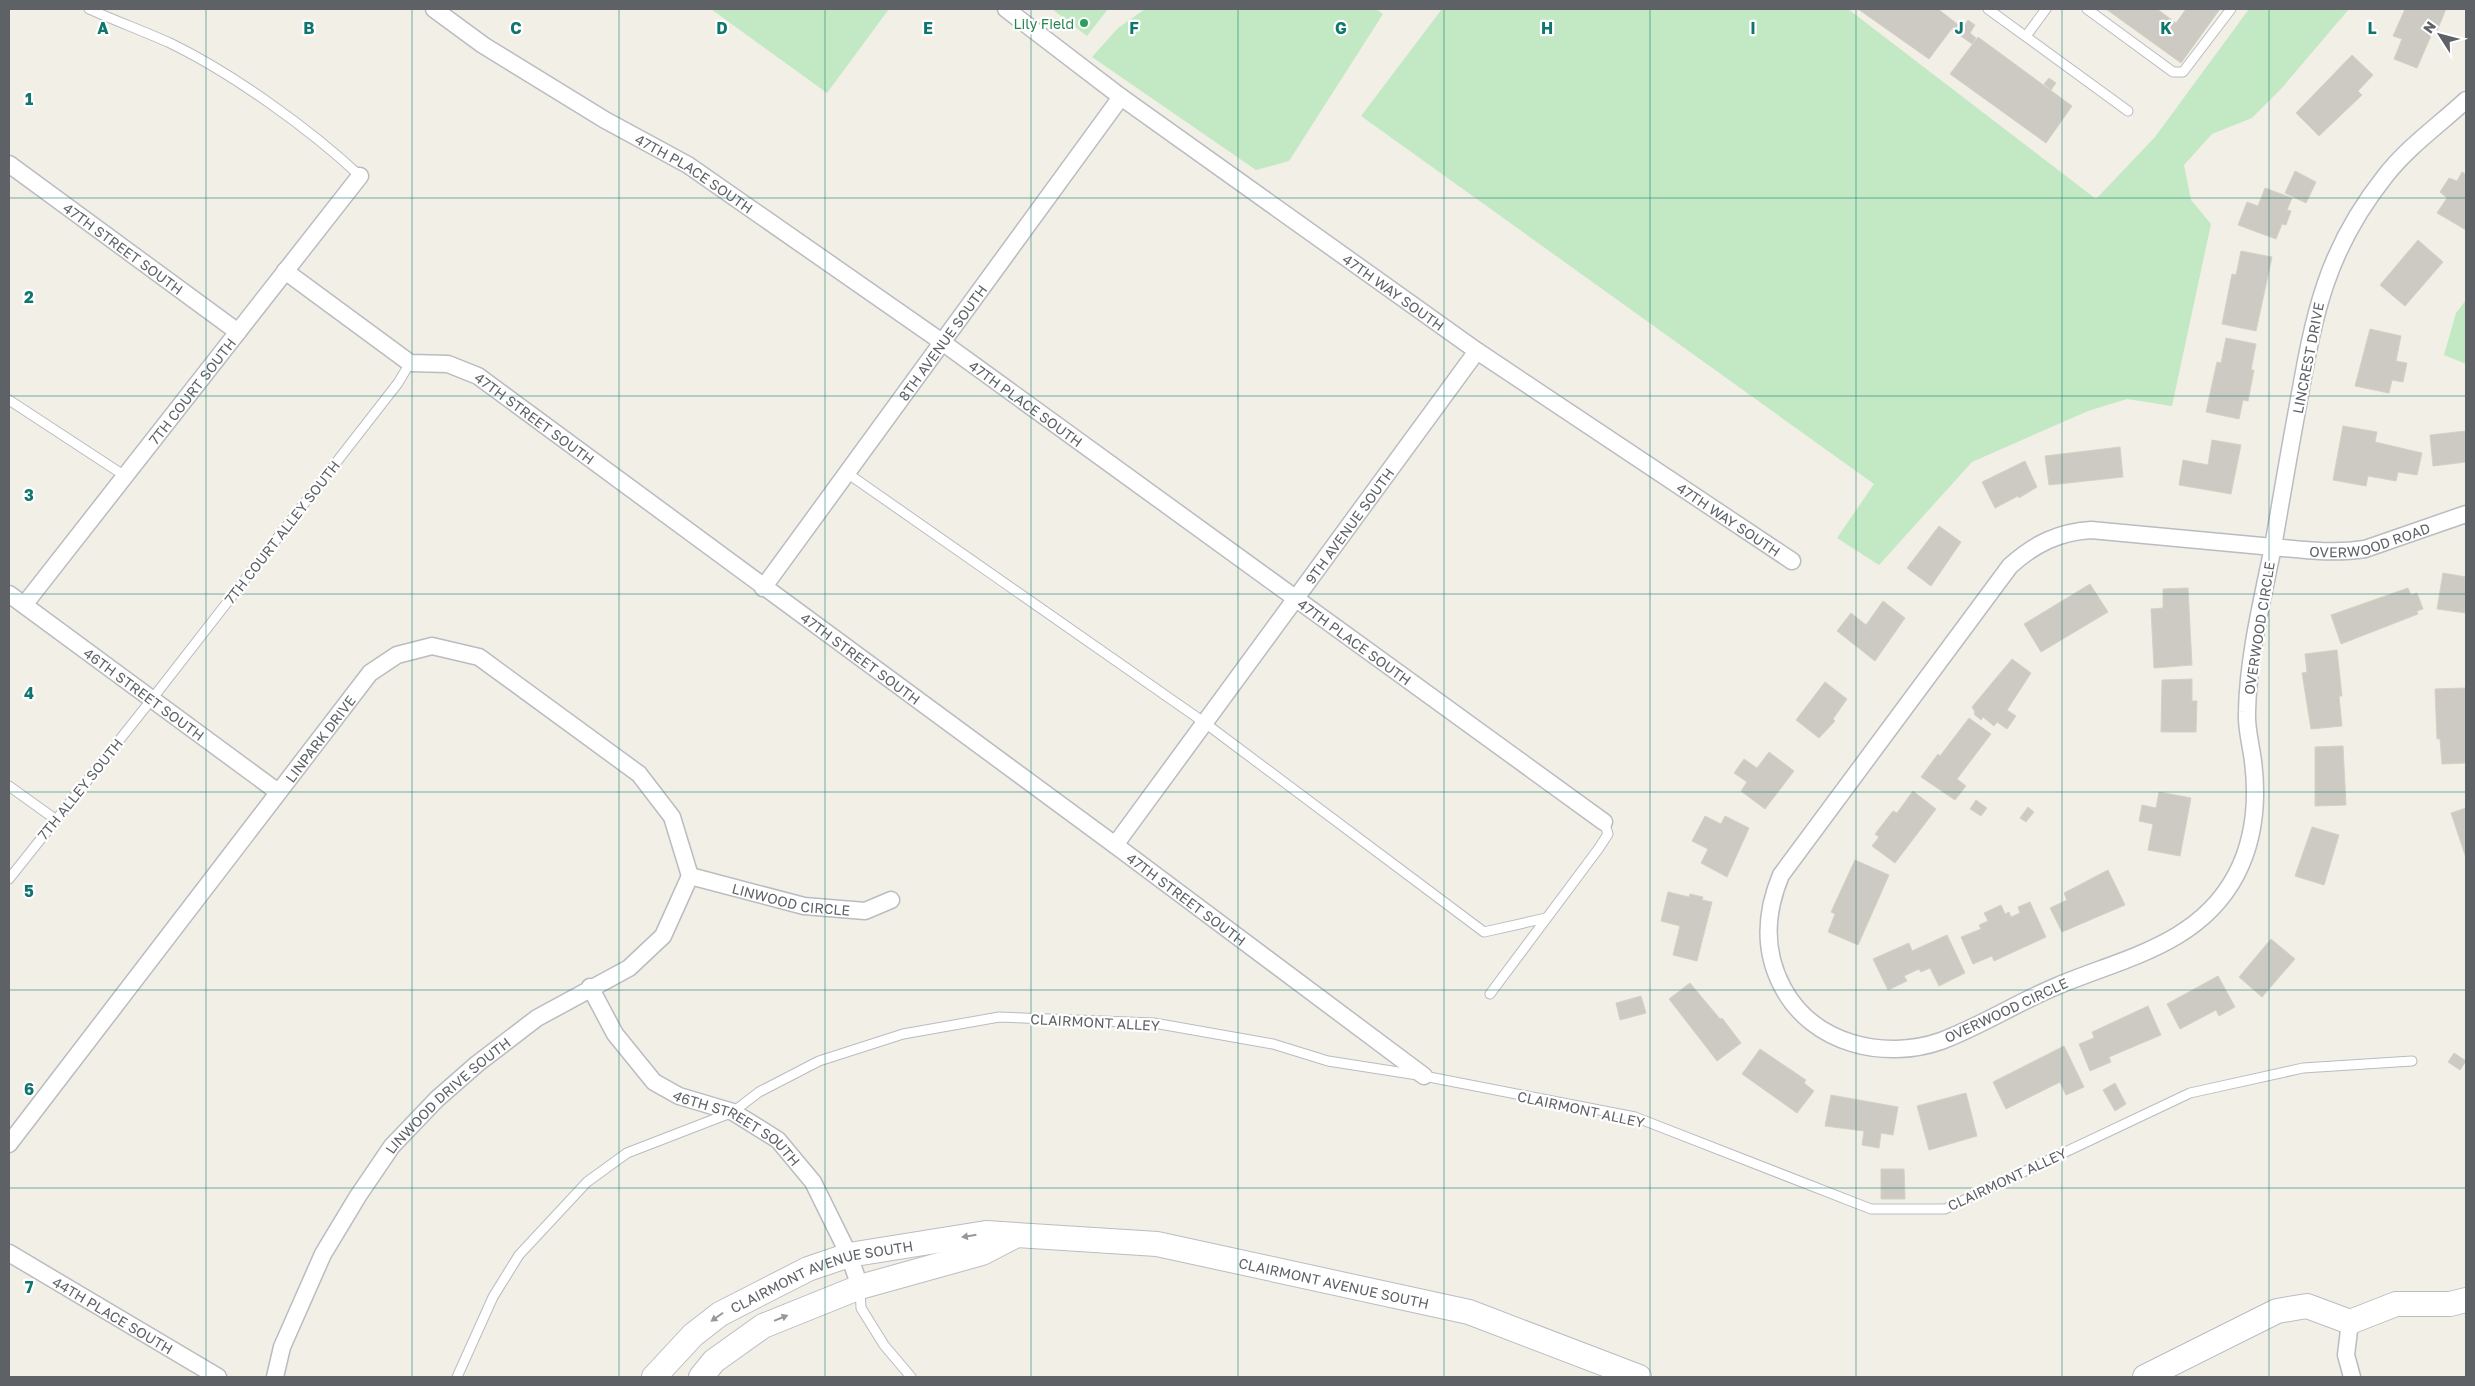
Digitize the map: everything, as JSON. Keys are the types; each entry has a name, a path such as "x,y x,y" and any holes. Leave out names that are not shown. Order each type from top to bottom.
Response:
{"street":[{"name":"47TH PLACE SOUTH","path":"434,9 492,50 605,120 688,165 942,342 1604,822"},
{"name":"47TH WAY SOUTH","path":"1006,9 1121,97 1477,351 1792,562"},
{"name":"8TH AVENUE SOUTH","path":"763,588 1121,97"},
{"name":"LINCREST DRIVE","path":"2272,547 2313,323 2330,268 2356,216 2387,174 2424,136 2466,100"},
{"name":"47TH STREET SOUTH","path":"9,164 238,332"},
{"name":"7TH COURT SOUTH","path":"24,605 360,176"},
{"path":"285,271 410,363"},
{"name":"9TH AVENUE SOUTH","path":"1115,845 1477,351"},
{"name":"47TH STREET SOUTH","path":"410,363 448,364 478,376 763,588 1115,845 1424,1076"},
{"name":"OVERWOOD ROAD","path":"2272,547 2333,553 2366,549 2466,514"},
{"name":"OVERWOOD CIRCLE","path":"2076,530 2106,530 2272,547 2252,655 2246,714 2254,774 2255,816 2248,844 2235,876 2225,893 2205,916 2182,935 2165,945 2070,980 1957,1034 1922,1046 1882,1049 1840,1040 1810,1022 1797,1009 1778,978 1768,944 1769,909 1781,875 2010,566 2034,546 2048,539 2076,530"},
{"name":"46TH STREET SOUTH","path":"9,594 278,792"},
{"name":"LINPARK DRIVE","path":"9,1144 249,834 278,792 310,754 370,674 397,655 432,646 479,657 640,774 672,817 690,876"},
{"name":"LINWOOD CIRCLE","path":"690,876 804,906 865,911 891,900"},
{"name":"LINWOOD DRIVE SOUTH","path":"275,1377 282,1347 323,1254 358,1196 392,1146 436,1099 477,1064 537,1018 628,968 663,936 690,876"},
{"name":"46TH STREET SOUTH","path":"590,988 616,1034 654,1082 679,1096 733,1112 778,1140 813,1182 849,1255 860,1287"},
{"name":"CLAIRMONT AVENUE SOUTH","path":"654,1377 693,1335 720,1314 808,1269 849,1255 986,1233 1157,1244 1469,1312 1640,1377"},
{"name":"CLAIRMONT AVENUE SOUTH","path":"701,1377 714,1361 763,1326 860,1287 982,1253 1017,1235"},
{"name":"44TH PLACE SOUTH","path":"9,1253 218,1377"},
{"path":"2158,1375 2277,1311 2307,1306 2350,1322 2396,1304 2450,1304 2466,1300"},
{"path":"2350,1322 2346,1354 2352,1377"}],"lane":[{"path":"89,9 171,44 217,69 286,116 339,156 360,176"},
{"path":"1988,9 2128,111"},
{"path":"2026,36 2046,9"},
{"path":"2087,9 2173,72 2183,72 2192,63 2231,9"},
{"name":"7TH COURT ALLEY SOUTH","path":"152,699 398,383 410,363"},
{"path":"9,400 125,476"},
{"path":"847,473 1205,723 1484,932 1546,918"},
{"name":"7TH ALLEY SOUTH","path":"9,879 152,699"},
{"path":"9,786 55,819"},
{"path":"1490,994 1608,834 1604,822"},
{"name":"CLAIRMONT ALLEY","path":"457,1377 493,1297 519,1255 586,1182 627,1153 733,1112 759,1092 819,1061 904,1034 999,1017 1154,1023 1273,1044 1328,1061 1424,1076 1635,1117 1871,1209 1945,1209 2190,1093 2303,1068 2412,1061"},
{"path":"860,1287 861,1308 884,1345 911,1377"}],"green space":[{"path":"711,9 889,9 827,93"},
{"name":"Lily Field","path":"1052,9 1108,9 1087,36"},
{"path":"1145,9 1376,9 1383,14 1289,161 1256,170 1092,57 1118,28"},
{"path":"1442,9 1848,9 2096,199 2155,137 2249,9 2349,9 2281,89 2252,118 2212,134 2184,165 2191,200 2211,224 2172,406 2127,399 2088,411 1972,462 1879,565 1837,538 1874,484 1361,116"},
{"path":"2466,300 2466,364 2444,355 2456,313"}],"building":[{"path":"1858,9 1938,9 1956,23 1929,59"},
{"path":"2106,9 2157,9 2176,23 2186,9 2220,9 2181,63"},
{"path":"2405,9 2446,9 2437,31 2434,29 2417,68 2394,59 2402,39 2393,36"},
{"path":"1968,20 1975,25 1970,33 1976,38 1972,44 1951,29 1956,23 1963,28"},
{"path":"1978,37 2072,106 2046,143 1950,74"},
{"path":"2352,55 2373,75 2358,91 2362,95 2319,136 2296,113"},
{"path":"2049,78 2056,83 2051,90 2044,84"},
{"path":"2295,171 2316,182 2306,203 2285,193"},
{"path":"2462,172 2466,174 2466,230 2437,213 2447,198 2440,192 2449,178 2457,181"},
{"path":"2265,188 2292,198 2287,210 2291,211 2286,225 2282,224 2276,239 2238,225 2247,202 2258,206"},
{"path":"2418,240 2443,262 2405,306 2380,285"},
{"path":"2241,251 2272,257 2256,331 2222,324 2232,274 2236,275"},
{"path":"2370,329 2401,336 2396,361 2407,363 2403,382 2392,380 2389,393 2355,386"},
{"path":"2226,338 2256,344 2251,370 2254,370 2248,401 2243,400 2239,419 2206,412 2217,362 2221,363"},
{"path":"2343,426 2377,432 2375,442 2422,453 2417,475 2398,472 2396,481 2368,476 2366,486 2333,480"},
{"path":"2466,431 2466,462 2433,466 2430,435"},
{"path":"2212,440 2241,445 2231,494 2179,485 2183,460 2208,465"},
{"path":"2120,447 2123,477 2049,485 2045,456"},
{"path":"2025,461 2037,487 2019,498 2018,496 1995,508 1982,482"},
{"path":"1939,526 1961,542 1931,586 1907,568"},
{"path":"2443,573 2466,577 2466,613 2437,609"},
{"path":"2090,584 2108,612 2041,652 2024,624"},
{"path":"2188,588 2192,665 2154,668 2151,609 2163,608 2163,589"},
{"path":"2408,588 2411,595 2417,593 2423,609 2417,611 2418,614 2341,644 2331,615"},
{"path":"1883,601 1905,618 1875,661 1837,631 1851,613 1866,625"},
{"path":"2337,650 2342,696 2339,696 2342,726 2311,729 2302,673 2307,672 2305,654"},
{"path":"2012,659 2031,673 2007,710 2016,716 2007,729 1997,722 1994,726 1983,717 1981,720 1974,714 1975,712 1972,707"},
{"path":"2192,679 2192,701 2197,701 2196,732 2161,732 2162,680"},
{"path":"1825,682 1847,699 1833,719 1835,721 1819,738 1796,720"},
{"path":"2466,688 2466,763 2442,764 2440,739 2437,739 2435,689"},
{"path":"1969,718 1991,734 1957,779 1966,786 1955,800 1921,777"},
{"path":"2343,746 2346,805 2315,806 2315,747"},
{"path":"1769,752 1794,771 1765,809 1741,791 1747,782 1734,773 1744,759 1757,768"},
{"path":"1913,791 1936,809 1895,863 1872,846 1879,837 1875,834 1893,811 1897,813"},
{"path":"2159,792 2191,798 2180,856 2148,850 2153,824 2139,821 2142,805 2156,808"},
{"path":"1976,800 1987,808 1981,816 1970,809"},
{"path":"2028,807 2034,812 2026,822 2020,818"},
{"path":"2466,808 2466,858 2451,813"},
{"path":"1705,816 1721,824 1725,816 1749,828 1727,877 1701,863 1708,849 1692,841"},
{"path":"2312,827 2339,835 2324,885 2295,876"},
{"path":"1855,860 1889,875 1858,945 1828,932 1835,914 1831,912"},
{"path":"2108,870 2125,905 2062,932 2050,908 2067,900 2064,893"},
{"path":"1668,892 1689,897 1690,894 1703,897 1702,900 1712,902 1697,961 1673,955 1680,926 1661,921"},
{"path":"2030,902 2046,937 1994,961 1992,956 1973,964 1961,937 1981,929 1979,925 1988,921 1984,913 2001,905 2005,914 2009,912 2011,917 2020,913 2018,907"},
{"path":"1947,935 1965,973 1939,986 1930,968 1921,972 1919,969 1904,976 1907,981 1888,990 1873,959 1909,943 1912,951"},
{"path":"2271,939 2295,959 2262,997 2239,977"},
{"path":"2218,976 2235,1007 2219,1016 2216,1010 2180,1029 2167,1004"},
{"path":"1690,983 1720,1019 1722,1018 1741,1043 1717,1061 1669,999"},
{"path":"1641,996 1646,1013 1620,1020 1616,1003"},
{"path":"2148,1006 2161,1035 2109,1057 2111,1062 2090,1071 2079,1044 2094,1038 2092,1032"},
{"path":"2064,1046 2084,1087 2066,1095 2060,1082 2006,1109 1993,1082"},
{"path":"1760,1049 1806,1080 1804,1083 1814,1091 1797,1113 1742,1074"},
{"path":"2454,1053 2466,1061 2460,1070 2448,1062"},
{"path":"2115,1083 2126,1104 2115,1111 2103,1090"},
{"path":"1966,1093 1977,1136 1929,1150 1917,1106"},
{"path":"1831,1095 1898,1107 1893,1135 1881,1133 1879,1148 1862,1145 1864,1131 1825,1126"},
{"path":"1881,1169 1904,1169 1905,1199 1881,1199"}],"place":[{"name":"Lily Field","path":"1084,23"}]}
